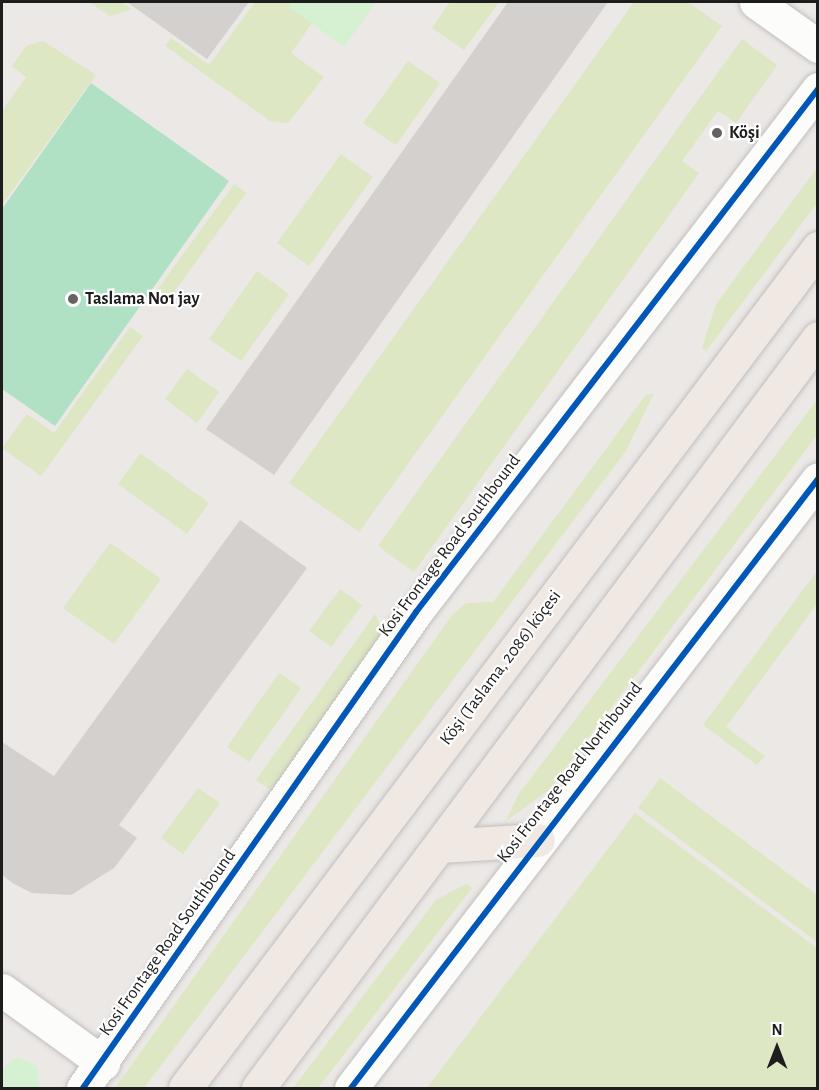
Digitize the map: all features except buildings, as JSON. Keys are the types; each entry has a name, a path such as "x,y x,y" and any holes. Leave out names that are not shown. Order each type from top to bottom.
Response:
{"main road":[{"name":"Köşi (Taslama, 2086) köçesi","path":"185,1089 818,248"},
{"path":"258,1089 818,338"},
{"path":"440,846 538,840"}],"street":[{"path":"756,2 818,46"},
{"name":"Kosi Frontage Road Southbound","path":"83,1089 416,612 818,89"},
{"name":"Kosi Frontage Road Northbound","path":"351,1089 538,840 818,479"},
{"path":"2,990 103,1063"}],"green space":[{"path":"89,2 121,2 132,9 110,16"},
{"path":"255,2 293,2 289,7 312,23 291,53 324,77 288,123 270,121 165,46 171,38 209,65"},
{"path":"293,2 376,2 344,47 289,7"},
{"path":"450,2 499,2 464,50 432,28"},
{"path":"634,2 688,2 722,26 359,532 289,483"},
{"path":"742,39 777,65 736,123 718,111 682,161 699,173 414,572 378,546"},
{"path":"43,41 96,75 2,205 2,111 26,77 12,66 26,46"},
{"path":"408,61 440,83 396,145 363,123"},
{"name":"Taslama No1 jay","path":"91,83 229,181 55,426 2,389 2,209"},
{"path":"341,154 373,177 309,266 277,243"},
{"path":"817,168 817,203 706,351 702,348 716,304"},
{"path":"234,184 246,193 169,299 157,290"},
{"path":"257,271 289,294 241,361 209,339"},
{"path":"130,327 143,336 41,476 2,448 27,414 54,433"},
{"path":"187,369 219,392 197,423 165,399"},
{"path":"654,393 626,451 144,1088 115,1088 453,614 466,603 493,602 645,396"},
{"path":"817,400 817,435 549,790 506,821 518,795"},
{"path":"140,453 209,503 187,534 118,484"},
{"path":"110,543 161,579 114,644 63,608"},
{"path":"817,571 817,604 726,727 765,756 757,765 703,725"},
{"path":"340,589 362,605 331,647 309,631"},
{"path":"375,614 384,633 272,791 256,780"},
{"path":"279,673 301,688 249,762 227,747"},
{"path":"660,778 817,895 817,942 638,808"},
{"path":"198,788 220,803 183,854 161,838"},
{"path":"635,813 817,948 817,1088 427,1088"},
{"path":"466,884 472,888 318,1088 293,1088 436,900"},
{"path":"17,1057 37,1066 39,1088 2,1088 2,1069"}],"cycle path":[{"path":"83,1088 416,612 818,89"},
{"path":"351,1088 818,479"}],"place":[{"name":"Köşi","path":"717,133"},
{"name":"Taslama No1 jay","path":"73,299"}]}
